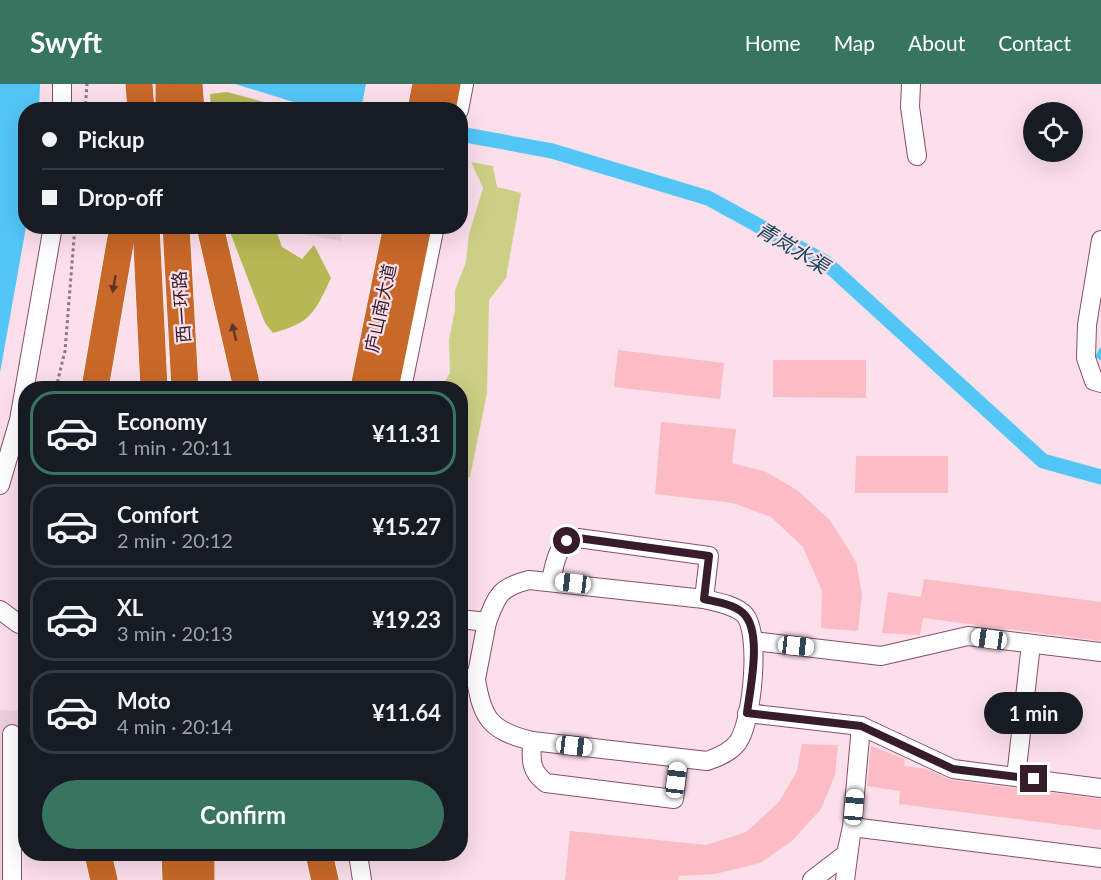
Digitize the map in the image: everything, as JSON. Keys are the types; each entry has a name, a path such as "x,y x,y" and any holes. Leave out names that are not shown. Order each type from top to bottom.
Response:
{"highway":[{"path":"124,84 124,102"},
{"path":"139,84 140,102"},
{"path":"168,84 169,102"},
{"path":"189,84 190,102"},
{"path":"96,381 122,234"},
{"name":"西一环路","path":"146,234 154,381"},
{"name":"西一环路","path":"176,234 185,381"},
{"path":"212,234 245,381"},
{"name":"庐山南大道","path":"365,381 395,234"},
{"name":"庐山南大道","path":"386,381 416,234"},
{"path":"100,861 104,880"},
{"path":"175,861 176,880"},
{"path":"201,861 201,880"},
{"path":"321,861 325,880"},
{"path":"337,861 339,880"}],"street":[{"path":"911,84 910,107 917,156"},
{"path":"25,381 52,234"},
{"path":"403,381 433,234"},
{"path":"1101,240 1088,325 1086,358 1094,381 1101,382"},
{"path":"0,485 18,420"},
{"path":"551,580 558,550 567,541 578,538 709,556 704,599"},
{"path":"529,580 551,580 704,599 727,604 744,613 753,632 754,661 747,713 739,741 725,754 707,761 532,741 508,735 491,724 468,678 495,599 508,585 529,580"},
{"path":"0,610 18,623"},
{"path":"468,620 487,622"},
{"path":"753,641 881,656 968,636 1101,652"},
{"path":"1016,777 1031,644"},
{"path":"747,713 861,726 953,769 1101,788"},
{"path":"845,880 861,726"},
{"path":"12,734 12,880"},
{"path":"532,741 531,764 536,775 546,783 674,800 679,759"},
{"path":"852,827 1101,858"},
{"path":"812,880 846,854 852,827"},
{"path":"359,861 362,880"}],"path":[{"path":"86,102 87,84"},
{"path":"58,381 65,351 74,234"}],"shaded area":[{"path":"227,92 264,102 211,102 210,94"},
{"path":"231,234 277,234 282,247 302,259 314,245 331,278 316,308 304,320 273,333 265,323"},
{"path":"302,234 342,234 341,241"},
{"path":"0,710 18,711 18,861 21,861 21,880 0,880"}],"green space":[{"path":"471,162 493,166 497,187 521,193 506,278 489,300 487,393 470,477 468,477 468,381 445,381 450,373 449,340 455,310 455,290 466,262 469,234 483,188"}],"water":[{"path":"0,84 40,84 39,102 18,102 18,234 25,234 0,373"},
{"path":"235,84 366,84 362,102 293,102"}],"building":[{"path":"618,350 724,363 720,399 614,387"},
{"path":"773,360 866,360 866,398 773,397"},
{"path":"661,422 736,429 732,463 766,472 797,490 830,520 856,562 862,594 858,631 821,628 822,591 803,547 771,517 733,503 655,494"},
{"path":"856,456 948,456 948,493 855,493"},
{"path":"924,579 1101,602 1101,641 923,618 920,635 882,633 888,592 921,597"},
{"path":"802,744 838,745 835,775 821,809 792,841 760,863 715,874 679,876 678,880 565,880 570,831 706,845 746,832 779,802 797,771"},
{"path":"871,746 905,759 904,766 926,769 951,780 1101,799 1101,830 899,804 900,791 867,786"}],"waterway":[{"name":"青岚水渠","path":"468,135 552,151 708,198 825,262 1043,461 1101,477"},
{"path":"1101,350 1098,356 1101,358"}],"route":[{"path":"567,541 578,538 709,556 704,599 727,604 744,613 753,632 754,661 747,713 861,726 953,769 1034,779"}]}
